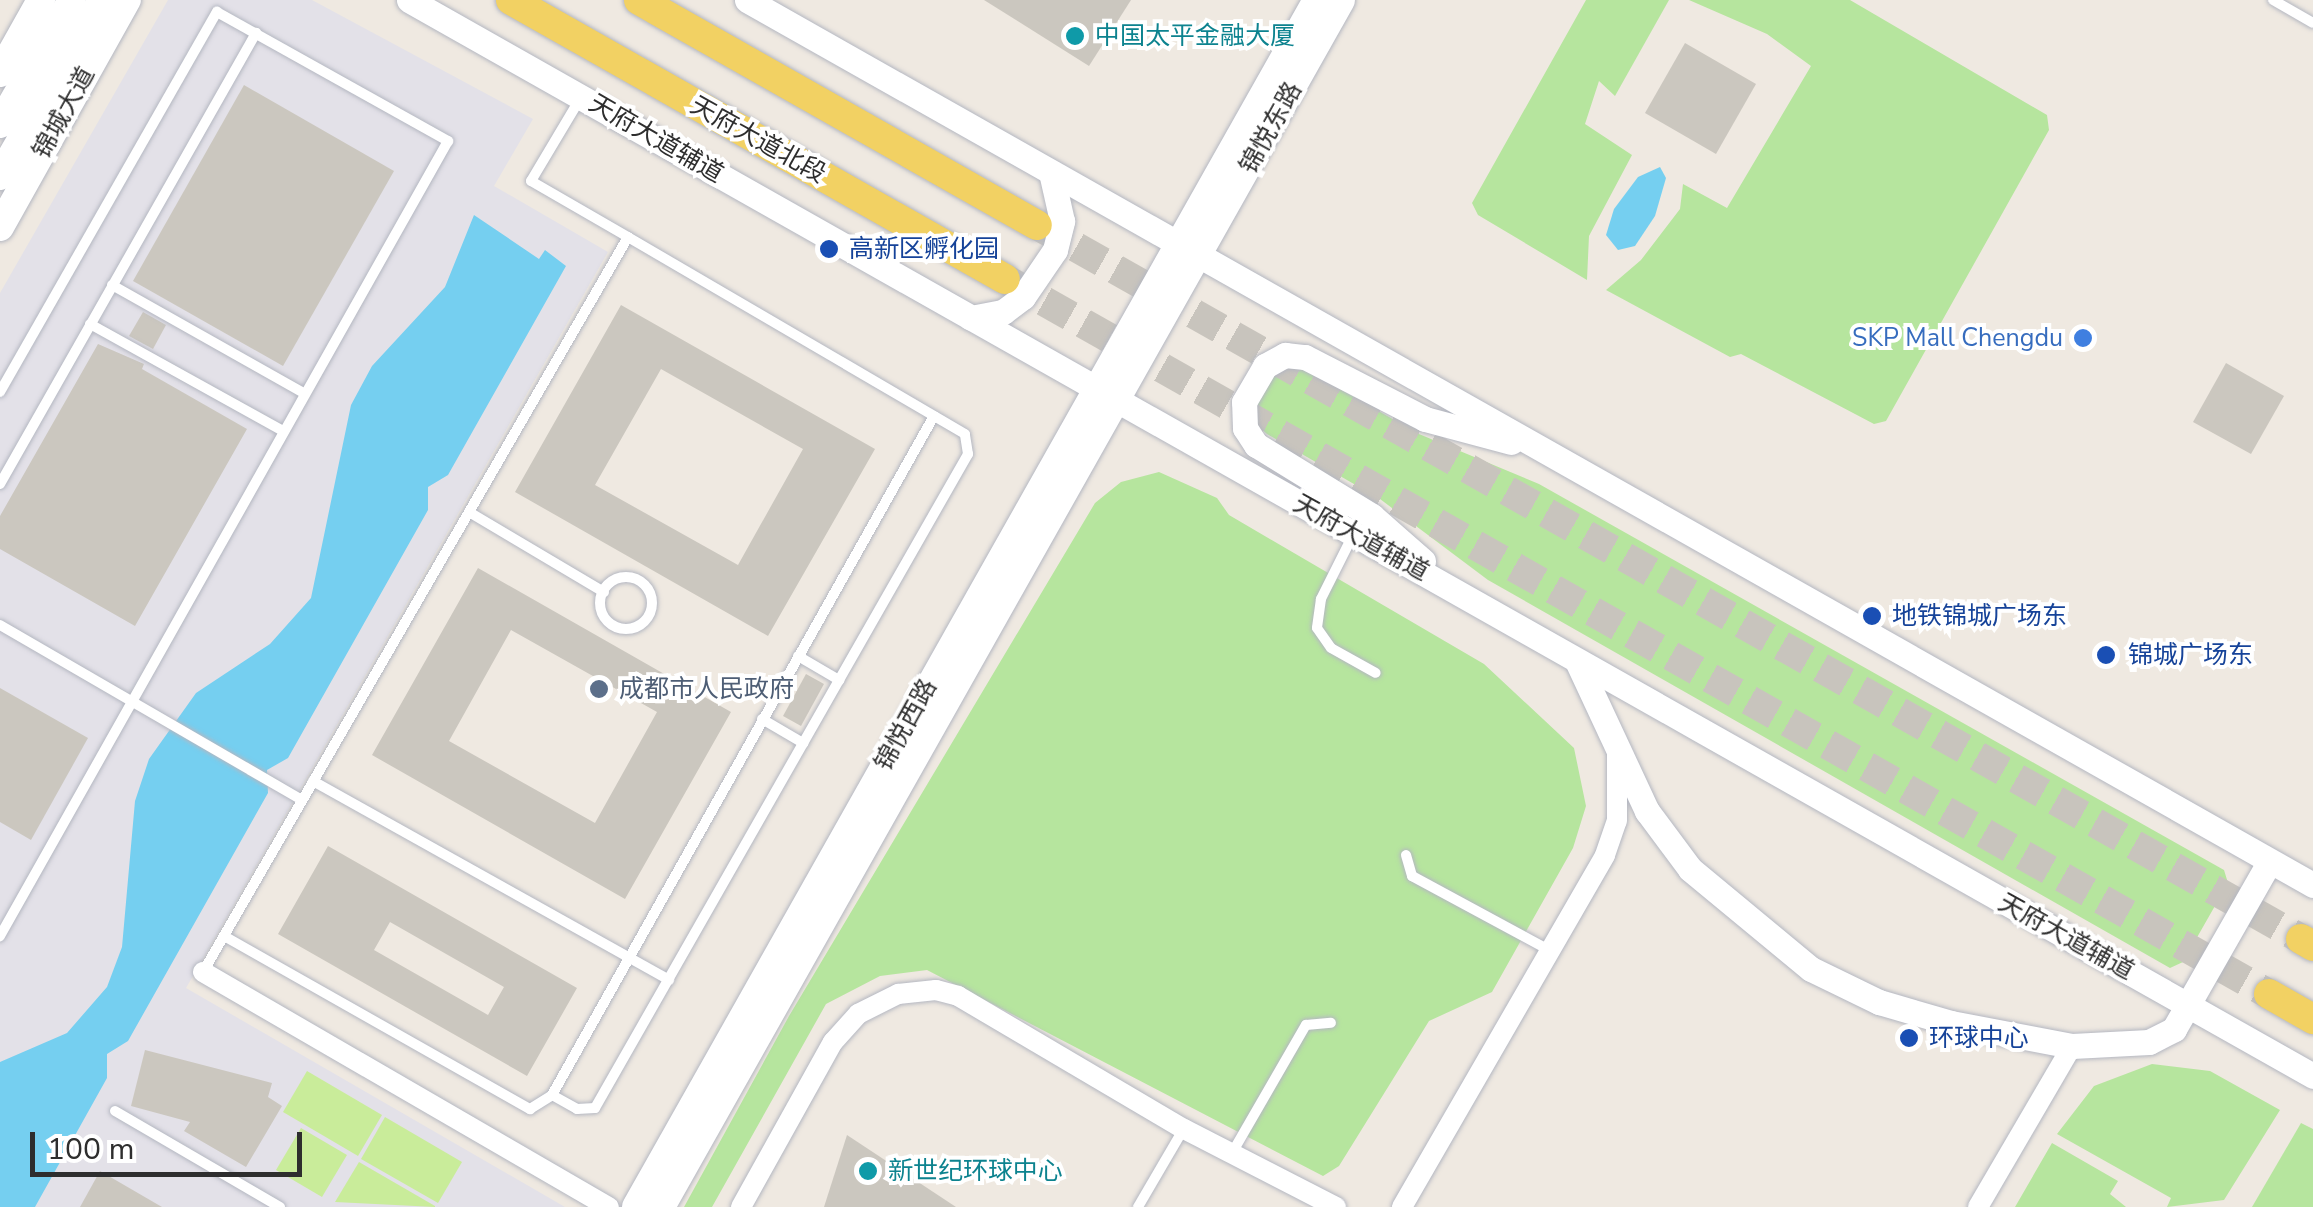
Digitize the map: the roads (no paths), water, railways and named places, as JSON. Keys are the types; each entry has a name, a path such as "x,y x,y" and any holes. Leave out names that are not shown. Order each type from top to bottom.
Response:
{"main road":[{"path":"0,73 41,0"},
{"path":"0,124 72,0"},
{"path":"0,176 102,0"},
{"name":"锦城大道","path":"0,227 127,0"},
{"name":"天府大道北段","path":"512,0 1006,279"},
{"path":"639,0 1037,225"},
{"name":"锦悦东路","path":"1190,250 1317,0"},
{"name":"锦悦东路","path":"1190,250 1342,0"},
{"name":"锦悦西路","path":"636,1207 1190,250"},
{"name":"锦悦西路","path":"662,1207 1106,394"},
{"path":"2269,994 2313,1019"}],"street":[{"name":"天府大道辅道","path":"409,0 2313,1076"},
{"path":"747,0 2313,885"},
{"path":"971,318 1004,312 1023,297 1055,250 1062,221 1051,172"},
{"path":"1462,595 1372,516 1256,445 1245,428 1244,402 1252,384 1285,354 1305,356 1426,419 1545,451"},
{"path":"1578,660 1647,811 1690,869 1811,969 1879,1002 1951,1023 2072,1046 2149,1042 2174,1030 2270,861"},
{"path":"1402,1207 1618,821 1616,747"},
{"path":"203,972 609,1207"},
{"path":"741,1207 834,1042 858,1014 898,994 936,990 958,996 1184,1129 1328,1205"},
{"path":"1978,1207 2072,1046"}],"lane":[{"path":"2273,0 2313,22"},
{"path":"0,392 216,12 448,140 129,700 0,936"},
{"path":"0,484 256,33"},
{"path":"552,1094 577,1108 595,1108 968,454 965,434 531,180 581,97"},
{"path":"203,972 628,237"},
{"path":"112,285 304,393"},
{"path":"90,324 282,431"},
{"path":"224,936 530,1109 552,1094 934,416"},
{"path":"469,512 604,592"},
{"path":"1354,534 1321,600 1317,628 1332,648 1376,673"},
{"path":"615,580 639,581 652,601 648,617 635,628 618,628 601,608 604,592 615,580"},
{"path":"0,625 302,800"},
{"path":"798,656 839,680"},
{"path":"762,719 804,743"},
{"path":"313,782 668,980"},
{"path":"1406,856 1412,876 1549,950"},
{"path":"1232,1154 1306,1026 1331,1023"},
{"path":"115,1111 280,1207"},
{"path":"1138,1207 1184,1129"}],"water":[{"path":"1660,167 1666,178 1655,216 1635,246 1618,250 1606,235 1614,209 1638,177"},
{"path":"474,215 539,259 545,250 566,266 448,475 428,487 428,510 288,758 267,770 268,793 128,1041 107,1054 107,1078 35,1207 0,1207 0,1062 67,1033 107,987 122,947 135,801 149,759 196,693 270,644 311,598 351,405 372,366 445,287"}],"tunnel":[{"path":"1037,225 2301,939"},
{"path":"1005,279 2269,994"}],"place":[{"name":"中国太平金融大厦","path":"1075,36"},
{"name":"高新区孵化园","path":"829,249"},
{"name":"SKP Mall Chengdu","path":"2083,338"},
{"name":"地铁锦城广场东","path":"1872,616"},
{"name":"锦城广场东","path":"2106,655"},
{"name":"成都市人民政府","path":"599,689"},
{"name":"环球中心","path":"1909,1038"},
{"name":"新世纪环球中心","path":"868,1171"}]}
